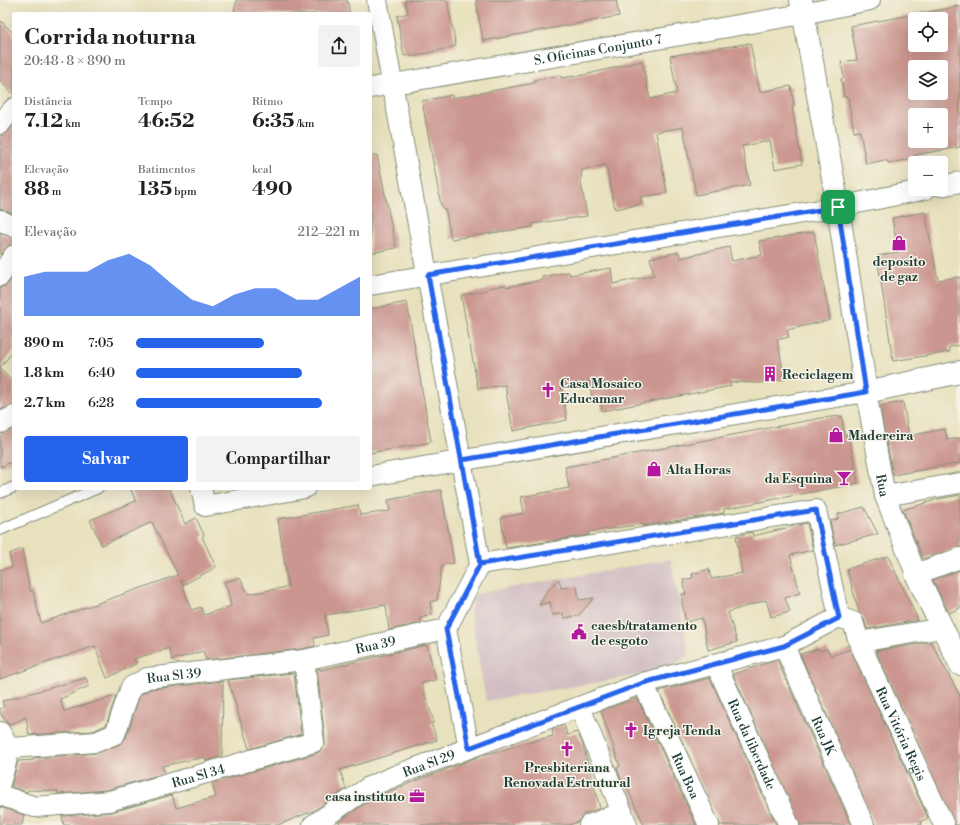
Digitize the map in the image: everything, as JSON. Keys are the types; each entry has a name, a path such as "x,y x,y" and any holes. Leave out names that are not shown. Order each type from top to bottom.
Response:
{"street":[{"path":"377,0 480,564 446,629 469,748"},
{"name":"S. Oficinas Conjunto 7","path":"372,88 802,7 870,0"},
{"path":"802,7 838,207 866,392"},
{"path":"0,124 12,110"},
{"path":"948,185 960,182"},
{"path":"372,285 838,207 908,193"},
{"path":"0,220 12,226"},
{"path":"0,276 12,258"},
{"path":"372,476 866,392 960,372"},
{"name":"Rua","path":"866,392 885,496 916,574"},
{"path":"0,423 12,417"},
{"path":"885,496 960,483"},
{"path":"201,490 205,506 294,490"},
{"path":"480,564 816,510 839,618"},
{"path":"960,558 916,574 960,664"},
{"name":"Rua Vitória Regis","path":"839,618 853,622 859,642 944,825"},
{"name":"Rua Sl 29","path":"313,825 369,788 469,748 643,683 784,646 839,618"},
{"path":"859,642 942,628"},
{"name":"Rua 39","path":"304,660 446,629"},
{"name":"Rua JK","path":"784,646 864,825"},
{"name":"Rua Sl 39","path":"5,740 96,742 114,734 131,687 147,678 304,660"},
{"name":"Rua Sl 34","path":"0,795 35,807 109,801 314,742 304,660"},
{"name":"Rua da liberdade","path":"716,664 789,825"},
{"name":"Rua Boa","path":"643,683 709,825"},
{"path":"580,707 625,819 589,825"},
{"path":"0,783 5,740"}],"lane":[{"path":"0,493 12,487"},
{"path":"0,530 93,490"}],"shaded area":[{"name":"caesb/tratamento de esgoto","path":"671,559 689,655 664,671 486,701 470,609 475,594"}],"building":[{"path":"237,0 347,0 350,12 234,12"},
{"path":"405,0 447,0 456,46 411,57 411,54 404,56 397,16 408,13"},
{"path":"476,0 616,0 619,16 483,41"},
{"path":"960,6 960,147 908,156 908,160 890,163 885,160 866,164 860,131 854,132 848,97 844,97 841,79 844,78 841,62 857,60 851,26 908,16 908,52 948,52 948,12 927,12"},
{"path":"0,20 12,32 12,93 0,81"},
{"path":"750,43 760,92 791,86 794,106 792,107 802,164 775,169 770,141 742,146 750,185 696,195 683,127 656,132 667,193 640,197 642,204 615,209 606,165 582,170 581,183 587,216 532,224 533,227 451,239 446,212 441,205 422,101 452,95 452,98 535,83 534,80 561,75 561,78 584,75 642,61 650,99 677,93 670,56"},
{"path":"12,127 12,213 0,209 0,135 8,132"},
{"path":"372,155 377,155 396,248 372,253"},
{"path":"925,212 938,280 960,277 960,345 949,347 950,352 893,361 877,256 898,252 892,218"},
{"path":"814,232 830,320 787,330 789,337 777,340 785,379 759,383 730,382 731,386 602,411 600,396 592,398 589,381 561,386 567,420 513,431 505,385 478,389 461,295 504,285 507,287 543,280 542,277 569,272 570,275 611,268 613,284 654,275 650,258 679,252 680,258 729,247 732,261 762,255 759,241"},
{"path":"0,233 12,237 12,244 9,245 0,255"},
{"path":"12,278 12,353 0,368 0,287 5,286"},
{"path":"407,302 431,442 372,453 372,309"},
{"path":"0,368 12,382 12,406 0,410"},
{"path":"903,402 909,436 945,429 947,440 960,438 960,463 893,475 880,406"},
{"path":"842,416 844,436 848,433 858,483 724,509 724,513 643,526 643,524 589,532 589,535 506,548 501,518 524,513 521,497 569,488 565,467 821,418"},
{"path":"12,430 12,462 0,467 0,434"},
{"path":"131,490 170,490 185,524 196,518 204,535 202,537 216,567 183,585 181,580 191,610 201,607 204,615 231,606 228,591 224,582 240,578 248,594 288,587 278,519 358,505 360,515 390,511 388,500 441,490 454,563 442,565 437,600 430,602 432,615 420,618 421,623 389,630 386,605 325,615 328,635 314,638 315,646 302,649 206,660 203,651 172,660 169,648 134,659 136,664 107,678 95,646 0,679 0,570 12,567 9,554 22,549 30,591 33,591 41,623 178,575 152,522 102,545 90,520 136,501"},
{"path":"960,495 960,547 923,559 903,510 938,499"},
{"path":"864,507 878,534 835,545 830,521 838,519 838,514"},
{"path":"807,523 813,550 790,555 800,593 785,598 790,612 771,617 766,600 728,612 737,642 708,650 702,618 686,622 682,604 682,594 686,594 683,580 693,578 692,574 709,569 711,579 742,573 736,536 752,532 753,536"},
{"path":"888,556 918,620 867,629 864,618 859,613 847,569"},
{"path":"960,570 960,608 949,613 933,580"},
{"path":"559,579 561,588 577,586 579,600 594,598 578,616 564,618 563,613 552,615 550,602 539,605 548,590"},
{"path":"931,642 960,696 960,825 955,825 876,651"},
{"path":"427,645 436,680 421,683 434,722 431,723 437,740 340,770 346,789 313,811 278,825 64,825 62,816 112,812 172,795 176,808 216,797 212,783 318,753 325,746 325,741 317,669 320,668 320,670"},
{"path":"819,649 820,651 827,649 831,656 850,649 928,818 921,821 922,825 875,825 800,654"},
{"path":"777,660 851,825 800,825 733,674"},
{"path":"294,673 301,734 249,749 228,680"},
{"path":"86,678 89,686 60,699 64,711 116,696 106,725 93,731 29,735 26,717 9,725 0,713 0,709 4,707 2,701"},
{"path":"710,678 776,825 720,825 659,691"},
{"path":"223,681 222,756 206,761 205,757 162,766 165,773 107,790 58,794 58,791 28,790 27,792 11,787 18,761 34,760 33,758 97,753 120,744 126,738 140,695 151,689"},
{"path":"637,698 696,825 644,825 624,781 622,782 617,768 620,766 601,711"},
{"path":"564,725 567,735 577,732 582,742 600,808 584,814 578,822 569,825 340,825 339,821 375,797 483,755 553,736 552,729"},
{"path":"0,807 24,815 22,825 0,825"}],"place":[{"name":"deposito de gaz","path":"899,243"},
{"name":"Reciclagem","path":"770,374"},
{"name":"Casa Mosaico Educamar","path":"548,390"},
{"name":"Madereira","path":"836,435"},
{"name":"Alta Horas","path":"654,469"},
{"name":"da Esquina","path":"844,478"},
{"name":"caesb/tratamento de esgoto","path":"579,632"},
{"name":"Igreja Tenda","path":"631,730"},
{"name":"Presbiteriana Renovada Estrutural","path":"567,749"},
{"name":"casa instituto","path":"417,796"}],"route":[{"path":"838,207 428,275 480,564 816,510 839,618 784,646 643,683 469,748 446,629 480,564 462,460 866,392 838,207"}]}
